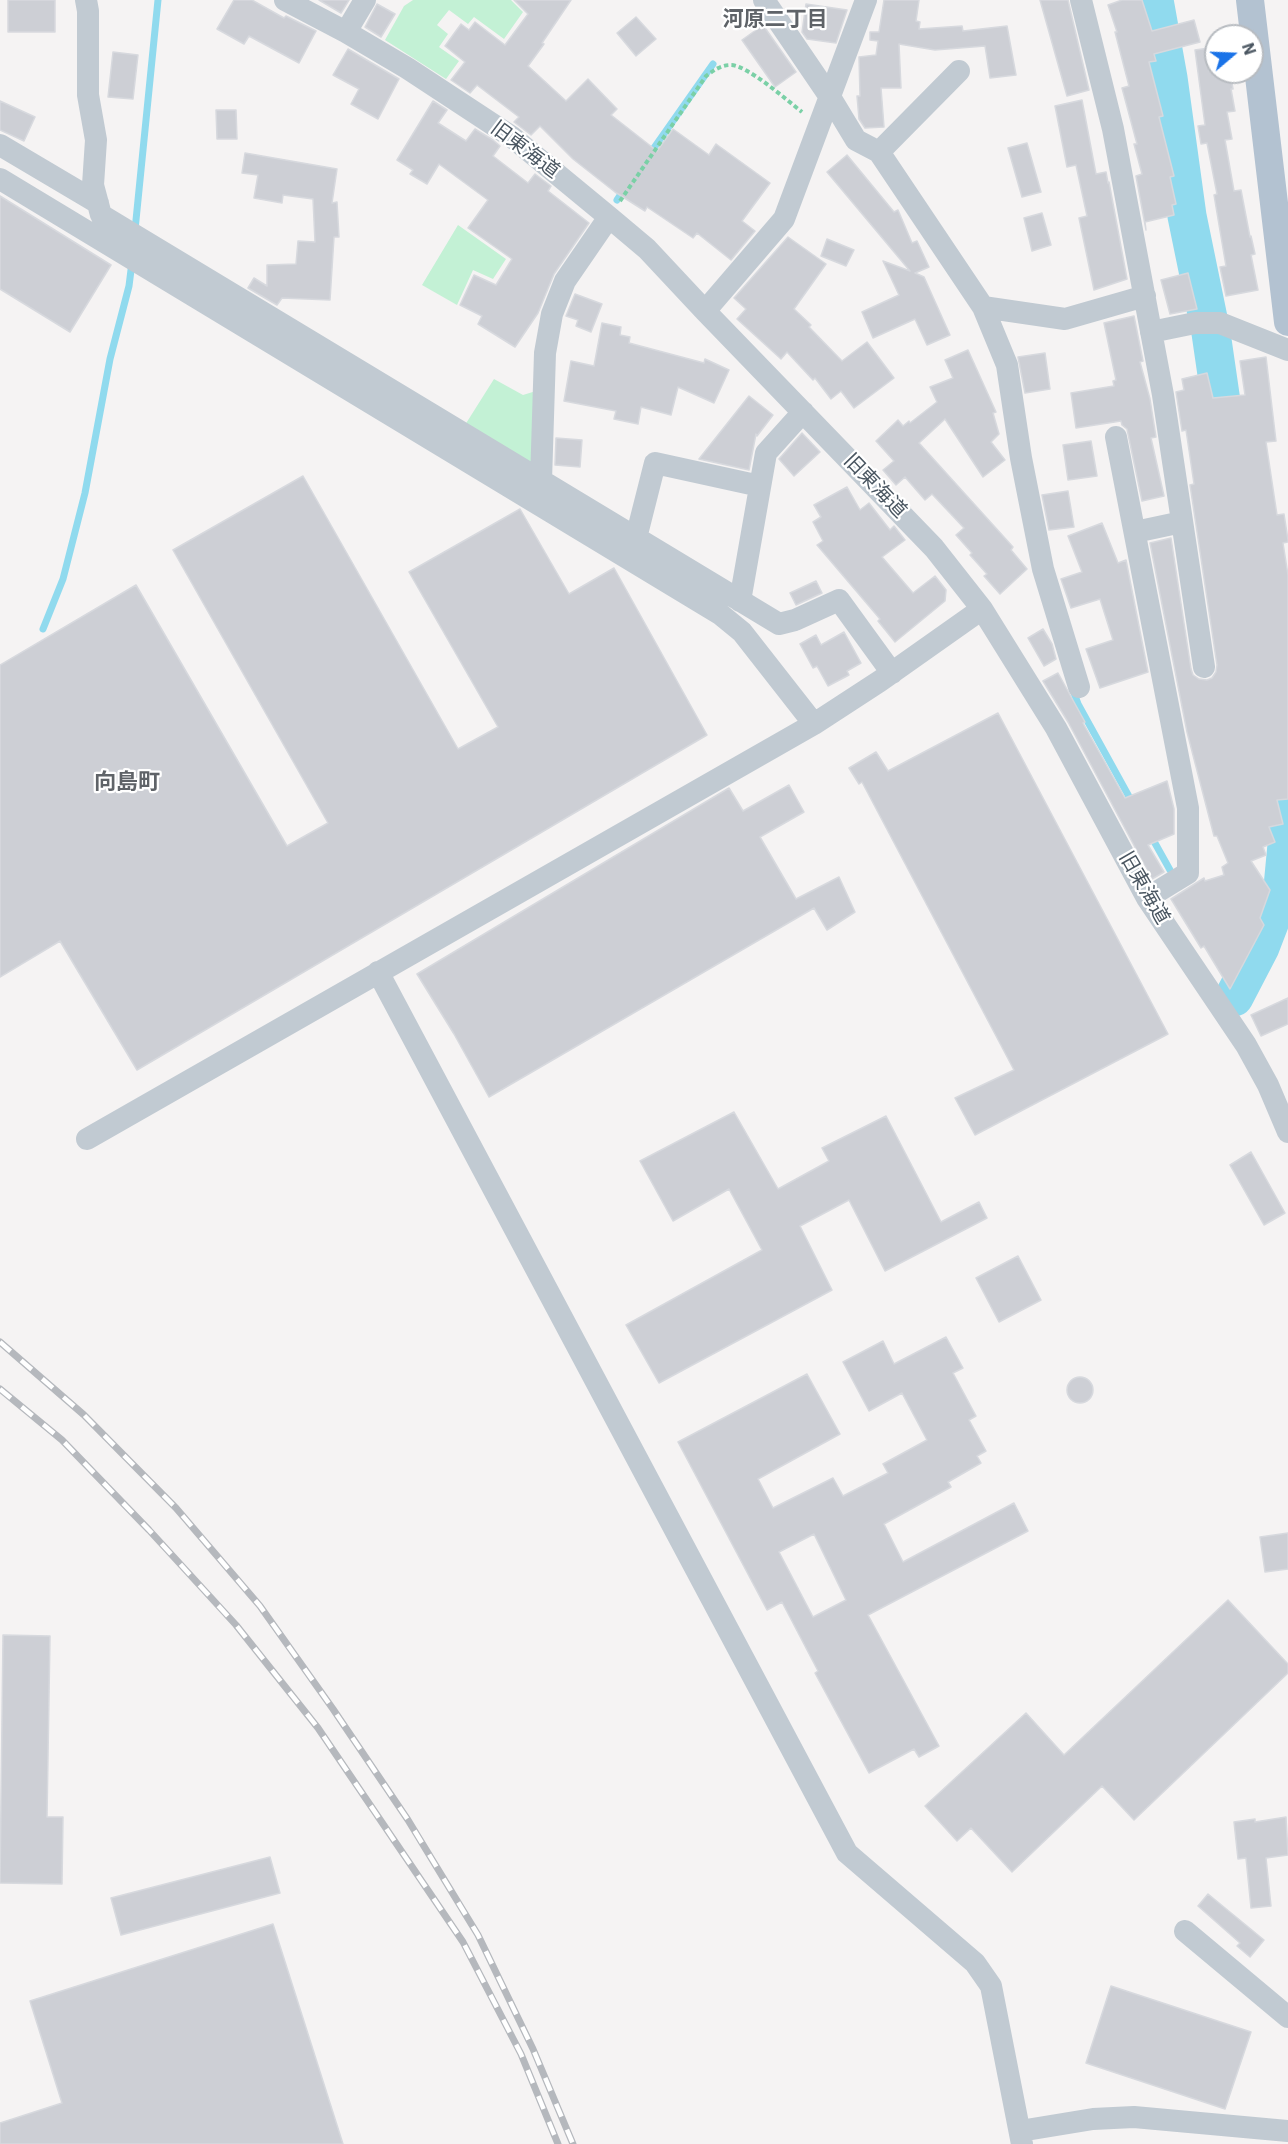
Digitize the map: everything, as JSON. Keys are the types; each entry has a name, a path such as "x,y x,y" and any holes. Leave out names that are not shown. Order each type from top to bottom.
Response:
{"main road":[{"path":"1250,0 1283,243 1288,322"}],"street":[{"path":"86,0 88,95 96,140 93,185 101,215 779,624 795,620 838,600 892,673"},
{"name":"旧東海道","path":"287,0 407,68 512,137 647,249 934,548 982,609 1056,729 1147,898 1246,1045 1268,1085 1288,1132"},
{"path":"345,32 365,0"},
{"path":"764,0 830,97 856,140 879,152 983,307 1007,365 1021,459 1043,569 1079,687"},
{"path":"705,311 784,219 866,0"},
{"path":"1081,0 1113,129 1145,296 1163,395 1204,667"},
{"path":"879,152 959,71"},
{"path":"0,145 98,203"},
{"path":"0,179 720,614 742,632 814,724"},
{"path":"541,480 545,352 552,314 565,281 609,217"},
{"path":"983,307 1065,319 1145,296"},
{"path":"1151,332 1195,323 1220,323 1288,350"},
{"path":"740,601 766,453 803,412"},
{"path":"1116,437 1188,808 1188,873 1147,898"},
{"path":"636,538 655,463 760,486"},
{"path":"1135,532 1182,522"},
{"path":"87,1139 814,724 892,673 982,609"},
{"path":"378,972 847,1853 975,1962 991,1986 1021,2138 1094,2119 1134,2117 1288,2131"},
{"path":"1185,1931 1288,2017"}],"path":[{"path":"609,217 706,76 719,67 734,65 750,72 820,126"}],"green space":[{"path":"413,0 511,0 523,12 504,39 474,17 468,24 449,10 437,25 448,34 439,47 459,61 446,79 385,40 404,6"},
{"path":"458,225 506,259 493,279 473,270 457,305 422,285"},
{"path":"494,379 523,395 536,391 532,468 465,425"}],"building":[{"path":"8,0 55,0 55,32 8,32"},
{"path":"234,0 252,0 284,18 286,16 316,31 299,63 249,36 244,44 217,29"},
{"path":"319,0 349,0 341,13"},
{"path":"514,0 571,0 528,66 566,101 588,79 617,109 611,115 657,151 673,129 709,155 716,144 770,183 742,221 755,231 731,260 697,233 693,238 647,207 645,211 615,192 573,159 540,126 531,135 514,122 519,117 477,85 470,93 451,80 465,62 445,46 461,24 469,30 475,22 505,45 528,14"},
{"path":"884,0 919,0 916,21 920,22 919,29 962,26 963,31 1007,26 1016,75 990,78 985,46 935,50 899,44 901,88 881,88 884,127 865,128 859,119 857,96 860,96 859,57 876,55 878,41 870,40 870,32 879,32"},
{"path":"1040,0 1068,0 1089,90 1067,96"},
{"path":"1122,0 1142,0 1152,31 1194,20 1200,42 1154,54 1156,61 1149,62 1163,116 1159,117 1174,176 1170,177 1176,204 1172,205 1174,215 1145,222 1146,230 1136,176 1142,174 1134,144 1137,144 1122,88 1129,86 1115,32 1117,32 1108,5"},
{"path":"377,4 395,14 381,37 365,27"},
{"path":"806,4 847,10 836,43 807,39 802,32"},
{"path":"636,17 656,39 636,56 617,33"},
{"path":"763,25 796,72 775,87 742,40"},
{"path":"348,49 399,79 378,119 351,104 359,89 333,75"},
{"path":"1204,49 1204,84 1232,84 1235,111 1227,112 1232,139 1225,140 1234,191 1241,190 1255,254 1251,255 1258,290 1226,296 1220,267 1226,266 1214,195 1217,194 1207,143 1201,144 1198,126 1205,125 1195,50"},
{"path":"113,52 138,55 133,99 108,97"},
{"path":"1082,100 1096,174 1106,172 1109,182 1127,279 1094,290 1079,218 1087,216 1076,165 1067,167 1055,106"},
{"path":"0,101 35,117 24,141 0,130"},
{"path":"433,101 447,110 438,123 466,141 475,129 493,140 500,146 493,156 528,183 535,174 551,186 548,191 589,223 554,274 538,313 515,347 478,324 482,316 460,305 474,275 496,285 512,259 468,228 488,200 439,164 427,184 410,174 413,170 397,160"},
{"path":"216,110 236,110 237,139 217,139"},
{"path":"1027,143 1041,192 1022,197 1008,148"},
{"path":"245,153 337,169 332,203 337,202 339,237 334,237 330,300 282,298 277,305 248,288 254,278 267,286 267,265 296,264 298,241 315,242 313,199 283,195 282,203 254,198 258,175 242,173"},
{"path":"847,155 894,212 898,210 912,243 917,241 929,267 915,273 924,277 950,335 927,345 915,319 873,338 862,312 899,295 883,261 910,271 827,172"},
{"path":"0,196 111,265 70,332 0,289"},
{"path":"1042,213 1051,245 1032,251 1024,218"},
{"path":"788,237 826,264 794,309 842,361 867,342 894,378 854,408 841,391 831,399 815,378 813,380 787,352 781,359 737,319 746,309 734,298"},
{"path":"827,239 854,250 846,266 821,256"},
{"path":"1188,273 1197,309 1170,314 1161,280"},
{"path":"575,294 602,304 591,332 576,326 578,320 566,316"},
{"path":"1134,316 1143,361 1140,362 1150,399 1156,437 1151,438 1164,496 1142,501 1127,429 1121,421 1076,428 1071,393 1114,386 1113,381 1116,380 1104,323"},
{"path":"602,323 621,327 620,335 630,337 629,343 704,363 705,359 729,370 714,403 678,387 671,415 641,407 638,424 614,419 616,411 564,401 571,361 594,366"},
{"path":"968,350 996,412 993,413 999,434 991,442 1005,460 983,477 945,419 919,443 1013,547 1011,550 1027,569 1000,594 984,576 987,574 970,555 972,553 956,535 964,528 932,494 925,500 905,477 896,485 883,470 894,461 876,441 898,420 903,426 909,421 910,423 937,402 930,387 953,378 945,360"},
{"path":"1045,353 1050,389 1025,393 1018,357"},
{"path":"1266,357 1276,441 1266,442 1277,515 1284,514 1288,540 1283,543 1288,575 1288,799 1277,800 1283,824 1269,827 1275,842 1263,847 1266,855 1251,861 1270,890 1260,918 1264,925 1230,989 1204,946 1201,948 1171,899 1204,878 1205,881 1224,875 1222,867 1228,863 1217,836 1214,836 1187,732 1150,543 1171,538 1191,669 1193,675 1199,679 1212,678 1217,665 1190,485 1194,484 1186,430 1182,431 1176,392 1184,390 1182,379 1207,373 1213,398 1245,395 1240,361"},
{"path":"749,396 773,415 757,436 756,434 749,470 699,459"},
{"path":"802,433 820,452 794,476 779,459"},
{"path":"556,438 582,440 580,467 555,465"},
{"path":"1091,441 1097,476 1068,480 1063,445"},
{"path":"303,476 458,749 498,727 409,572 520,509 569,594 614,568 707,735 137,1070 60,941 0,977 0,665 136,585 287,846 328,823 173,550"},
{"path":"847,487 860,510 869,503 890,530 894,526 905,540 882,557 913,593 935,576 946,590 945,601 895,642 878,621 880,619 817,545 823,541 813,522 821,517 814,505"},
{"path":"1068,491 1074,527 1049,530 1042,495"},
{"path":"1102,523 1118,563 1126,560 1148,672 1100,688 1086,649 1113,640 1100,599 1071,608 1061,579 1082,572 1068,536"},
{"path":"816,581 822,593 796,605 790,593"},
{"path":"1043,629 1052,644 1056,659 1044,666 1028,638"},
{"path":"844,632 861,663 847,671 849,675 828,686 817,666 813,668 800,644 816,635 821,645"},
{"path":"1058,673 1125,798 1167,781 1174,809 1174,834 1148,845 1164,872 1152,879 1068,722 1043,681"},
{"path":"998,713 1168,1034 975,1135 955,1098 1014,1070 862,782 859,784 849,768 876,752 888,771"},
{"path":"789,785 804,812 760,837 796,899 839,877 855,912 827,930 814,908 489,1097 417,974 729,788 743,811"},
{"path":"1288,998 1288,1024 1261,1036 1251,1015"},
{"path":"734,1112 778,1189 829,1161 822,1148 886,1116 941,1222 979,1202 987,1218 885,1271 849,1200 800,1226 832,1290 659,1383 626,1325 762,1250 729,1189 673,1221 640,1161"},
{"path":"1251,1152 1285,1213 1264,1225 1230,1165"},
{"path":"1018,1256 1041,1300 999,1322 976,1278"},
{"path":"946,1337 963,1368 953,1373 976,1416 969,1420 986,1451 977,1456 981,1463 948,1482 951,1487 884,1524 903,1562 1014,1503 1028,1531 868,1615 939,1746 919,1757 914,1749 869,1773 815,1673 818,1671 782,1602 767,1610 678,1442 807,1374 840,1434 758,1479 773,1508 833,1478 843,1496 888,1473 883,1464 927,1440 902,1393 869,1411 843,1362 883,1341 894,1364","holes":["814,1534 846,1600 813,1617 779,1552"]},
{"path":"1080,1377 1089,1381 1093,1390 1089,1399 1080,1403 1071,1399 1067,1390 1071,1381"},
{"path":"1288,1533 1288,1569 1265,1572 1260,1537"},
{"path":"1228,1600 1288,1664 1288,1673 1134,1820 1102,1786 1012,1872 971,1828 957,1841 925,1806 1026,1713 1064,1755"},
{"path":"3,1635 50,1636 47,1817 63,1817 62,1884 0,1883"},
{"path":"1286,1817 1288,1855 1266,1858 1271,1906 1251,1908 1246,1858 1238,1859 1234,1822 1255,1819 1255,1822"},
{"path":"270,1857 280,1893 121,1935 111,1898"},
{"path":"1208,1894 1264,1940 1250,1957 1237,1946 1240,1943 1198,1906"},
{"path":"273,1924 343,2144 0,2144 0,2123 62,2103 30,2001"},
{"path":"1111,1986 1251,2032 1225,2109 1086,2063"}],"waterway":[{"path":"135,230 158,0"},
{"path":"1154,0 1168,78 1187,216 1211,333 1228,450"},
{"path":"649,155 713,64"},
{"path":"617,200 625,188"},
{"path":"43,629 63,579 85,493 110,359 129,286 132,262"},
{"path":"1073,690 1078,704 1132,802"},
{"path":"1234,997 1260,947 1283,887 1288,834 1285,803 1272,748"},
{"path":"1151,836 1170,870"}],"railway":[{"path":"0,1342 84,1415 176,1508 260,1606 408,1820 478,1935 533,2049 573,2144"},
{"path":"0,1389 62,1440 149,1530 236,1625 318,1728 463,1942 521,2054 558,2144"}],"district":[{"name":"河原二丁目","path":"775,20"},
{"name":"向島町","path":"127,783"}]}
